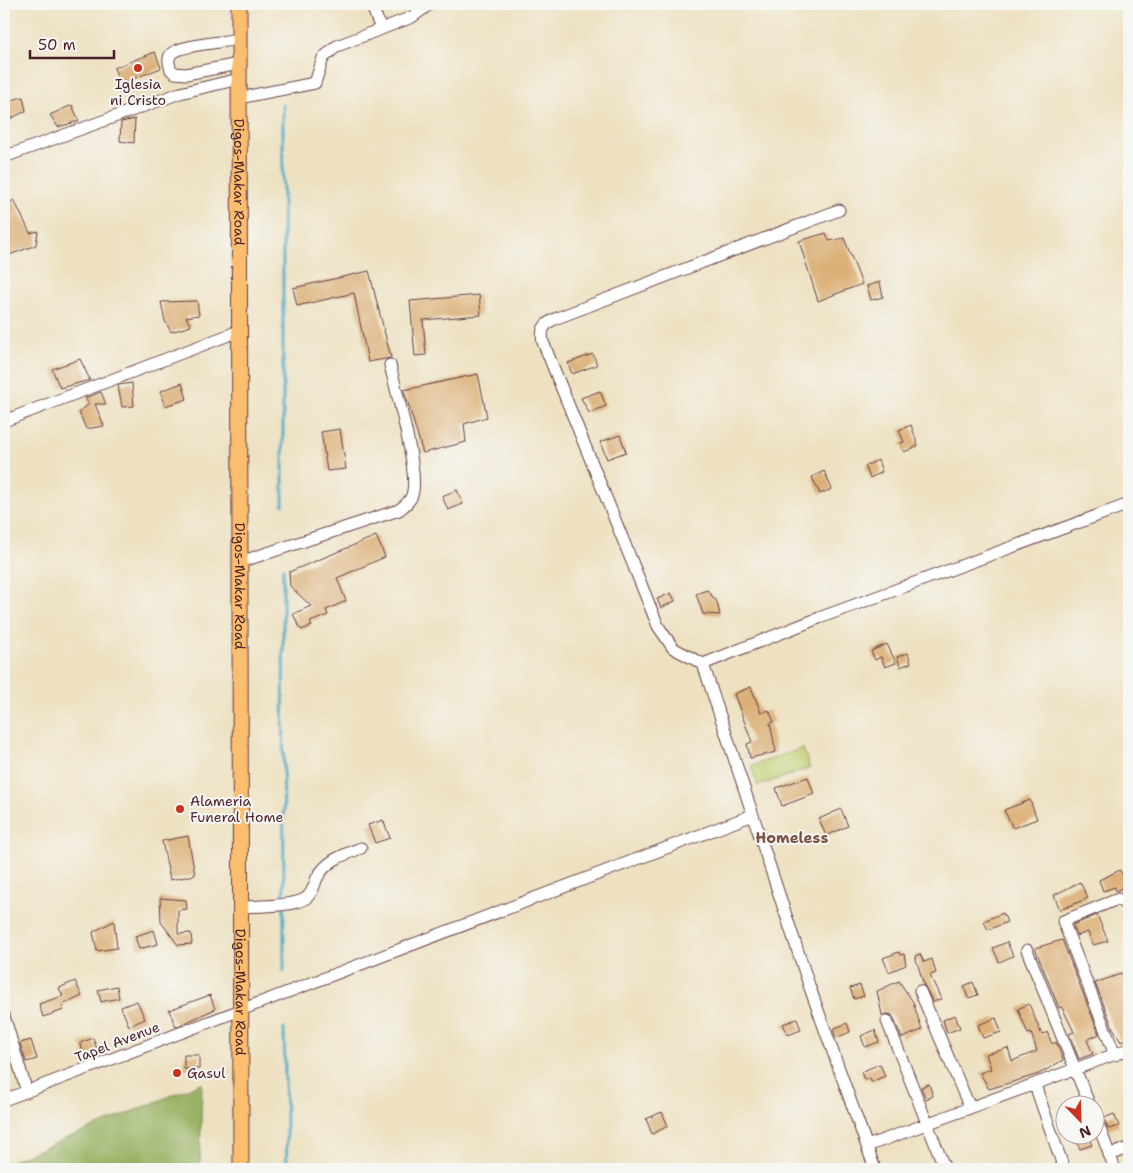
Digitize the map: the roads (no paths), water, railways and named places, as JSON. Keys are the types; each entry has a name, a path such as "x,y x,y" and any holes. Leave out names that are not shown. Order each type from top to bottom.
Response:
{"main road":[{"name":"Digos-Makar Road","path":"239,4 241,1169"}],"street":[{"path":"371,4 380,29"},
{"path":"239,98 316,84 327,52 336,46 412,17 427,4"},
{"path":"239,40 179,50 171,55 169,60 171,70 180,74 239,72"},
{"path":"4,158 239,72"},
{"path":"839,210 557,318 545,325 542,330 543,342 658,626 673,648 703,664 810,988 875,1169"},
{"path":"4,421 239,332"},
{"path":"240,562 400,510 407,503 412,495 414,484 410,455 390,365"},
{"path":"703,664 819,618 1129,504"},
{"name":"Tapel Avenue","path":"4,1100 754,815"},
{"path":"241,907 286,903 306,898 324,868 330,862 361,848"},
{"path":"1115,1055 1063,921 1118,899 1129,907"},
{"path":"1027,950 1086,1096"},
{"path":"920,991 970,1108"},
{"path":"4,1016 27,1092"},
{"path":"887,1021 945,1169"},
{"path":"867,1146 1129,1049"},
{"path":"1035,1085 1064,1169"},
{"path":"1106,1146 1115,1169"},
{"path":"1109,1155 1129,1148"}],"waterway":[{"path":"283,105 283,505"},
{"path":"283,568 284,971"},
{"path":"284,1029 287,1169"}],"place":[{"name":"Iglesia ni Cristo","path":"138,68"},
{"name":"Alameria Funeral Home","path":"180,809"},
{"name":"Gasul","path":"177,1073"}],"district":[{"name":"Homeless","path":"792,838"}]}
